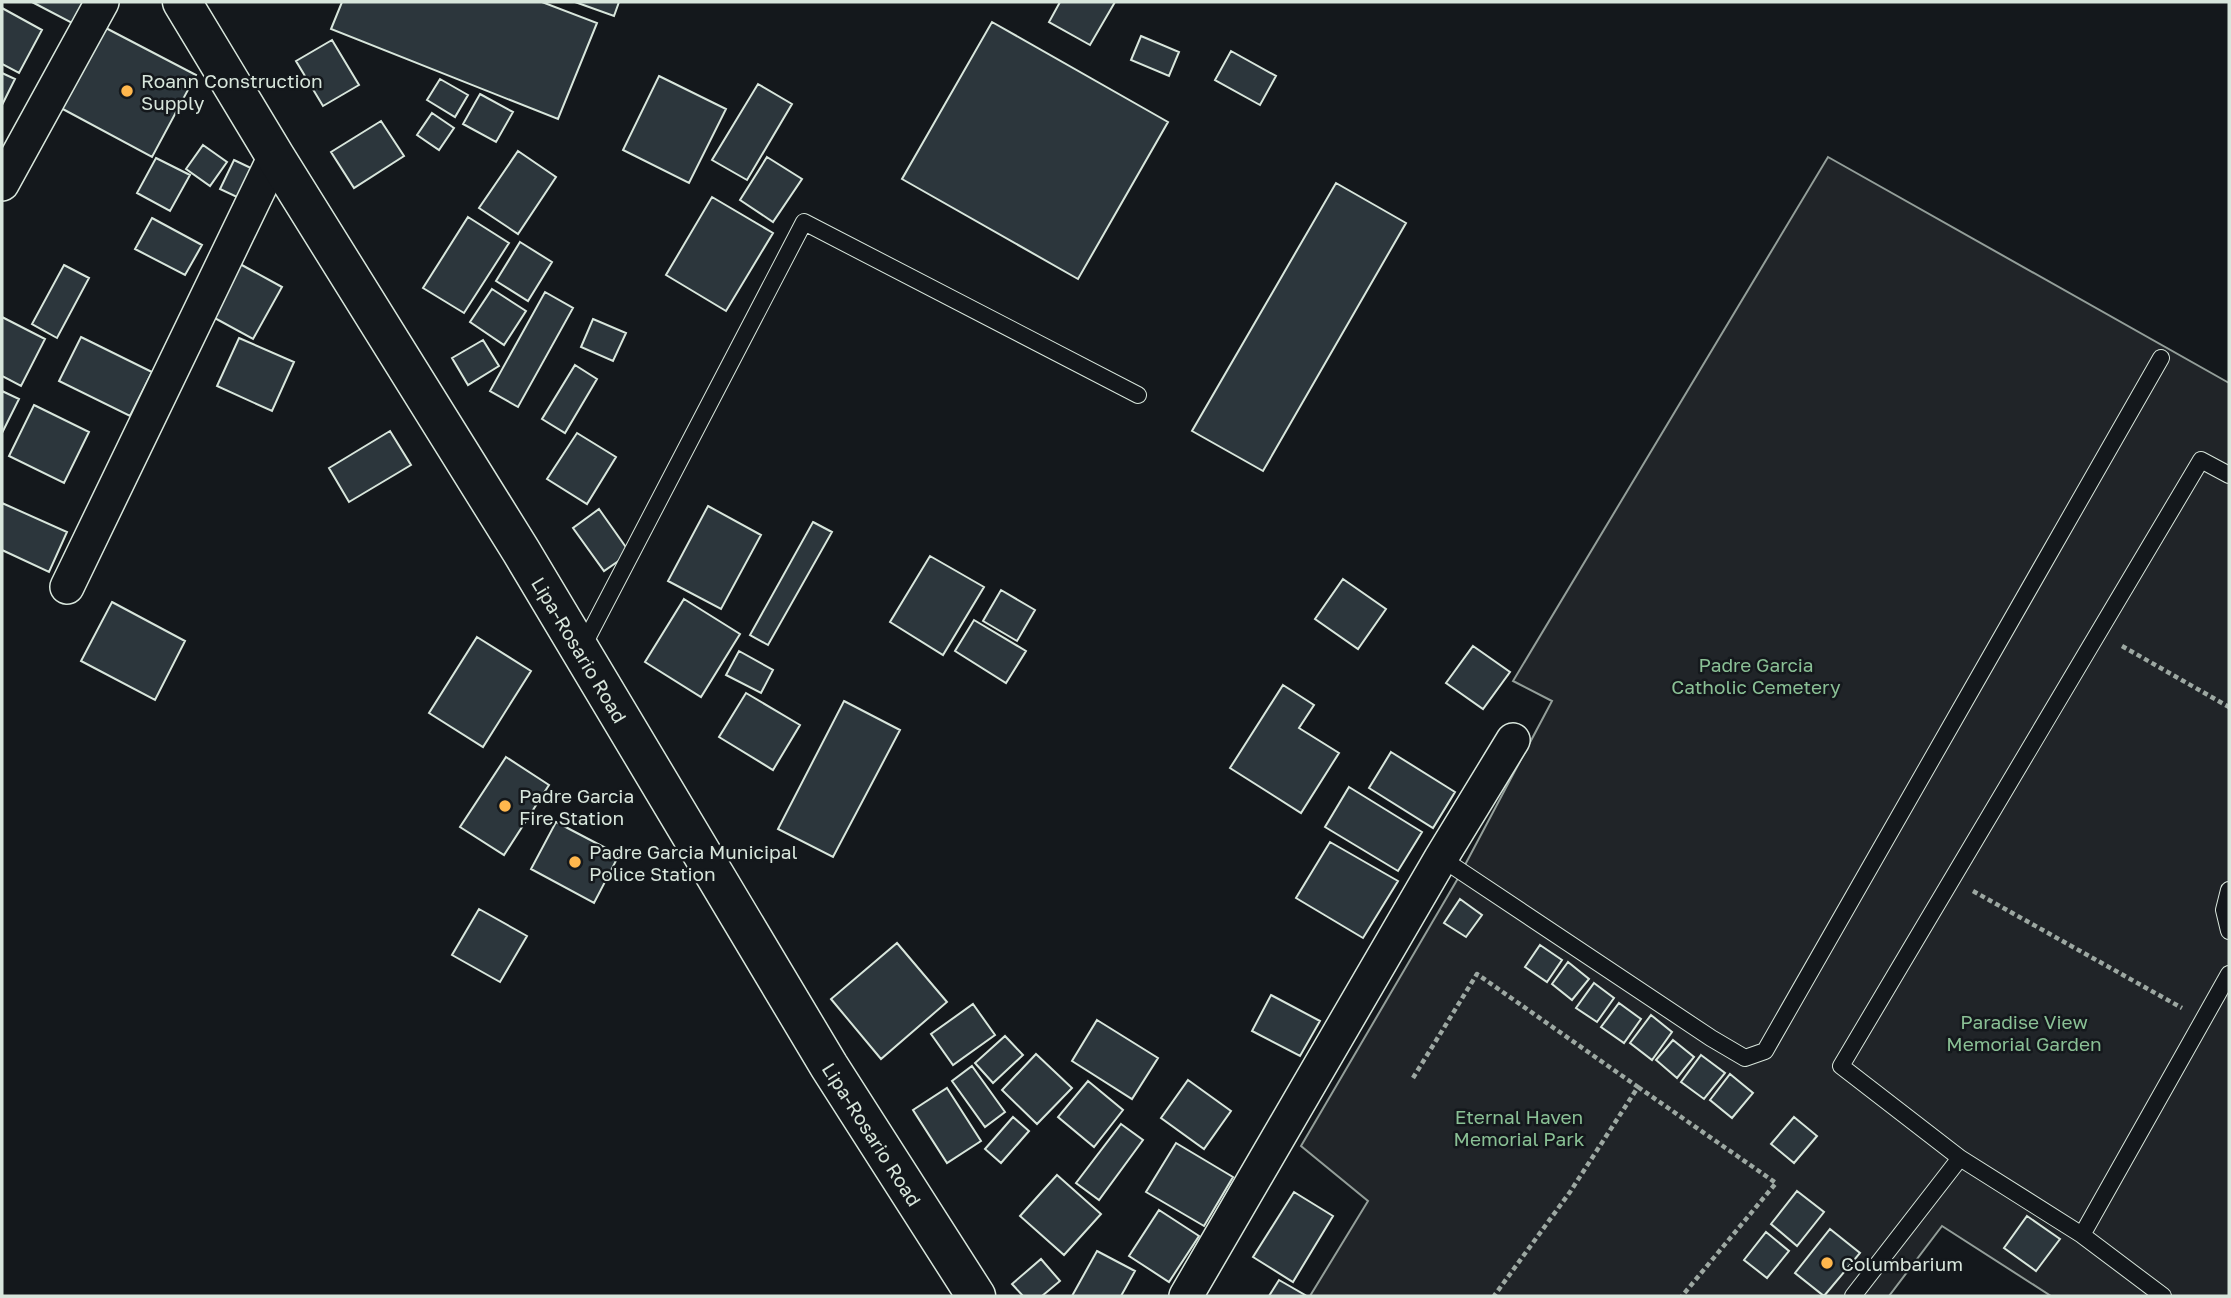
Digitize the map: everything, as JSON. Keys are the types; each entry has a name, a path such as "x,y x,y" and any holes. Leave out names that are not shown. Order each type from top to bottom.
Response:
{"main road":[{"name":"Lipa-Rosario Road","path":"182,2 514,540 829,1066 976,1296"}],"street":[{"path":"2,184 102,2"},
{"path":"67,587 275,156"},
{"path":"1186,1296 1441,858 1513,740"}],"lane":[{"path":"581,651 804,222 1138,395"},
{"path":"1441,858 1710,1038 1745,1058 1765,1051 2161,358"},
{"path":"2163,1296 2082,1235 1960,1158 1841,1066 2201,460 2229,475"},
{"path":"2229,890 2224,910 2229,931"},
{"path":"2082,1235 2229,974"},
{"path":"1853,1296 1960,1158"}],"path":[{"path":"2097,631 2229,707"},
{"path":"1951,878 2203,1020"},
{"path":"1413,1078 1477,974 1776,1183 1682,1296"},
{"path":"1494,1296 1570,1192 1637,1087"}],"green space":[{"path":"1828,157 2229,383 2229,1296 2051,1296 1942,1226 1889,1296 1310,1296 1368,1201 1301,1146 1457,880 1552,701 1513,681"}],"building":[{"path":"32,2 83,2 72,23"},
{"path":"342,2 542,2 597,23 558,119 331,29"},
{"path":"575,2 619,2 614,16"},
{"path":"1060,2 1115,2 1090,45 1049,22"},
{"path":"2,8 42,30 19,73 2,64"},
{"path":"992,22 1168,122 1078,279 902,179"},
{"name":"Roann Construction Supply","path":"102,26 196,75 152,157 59,107"},
{"path":"1141,36 1179,52 1169,76 1131,60"},
{"path":"332,40 359,85 323,106 296,61"},
{"path":"1231,51 1276,76 1260,105 1215,80"},
{"path":"2,73 15,79 2,105"},
{"path":"659,76 726,109 689,183 623,150"},
{"path":"440,79 468,95 455,117 427,100"},
{"path":"758,84 792,104 747,180 712,160"},
{"path":"480,94 513,112 496,142 463,124"},
{"path":"432,113 454,128 439,150 417,135"},
{"path":"381,121 404,156 354,188 331,152"},
{"path":"203,145 227,162 210,186 186,169"},
{"path":"518,151 556,177 518,234 479,208"},
{"path":"767,157 802,179 773,222 740,200"},
{"path":"156,158 190,175 170,211 137,193"},
{"path":"234,160 253,169 239,198 220,189"},
{"path":"1336,183 1406,223 1263,471 1192,431"},
{"path":"712,197 773,233 726,311 666,275"},
{"path":"468,217 509,243 464,313 423,288"},
{"path":"152,218 202,245 185,275 135,249"},
{"path":"520,242 552,262 528,301 496,281"},
{"path":"240,264 282,287 253,339 211,316"},
{"path":"64,265 89,278 57,338 32,324"},
{"path":"492,289 526,311 504,345 470,322"},
{"path":"545,292 573,308 518,407 490,391"},
{"path":"2,317 45,339 21,386 2,376"},
{"path":"593,319 626,333 613,361 581,347"},
{"path":"81,337 152,372 130,416 59,381"},
{"path":"239,338 294,362 272,411 217,386"},
{"path":"483,340 499,366 468,385 452,358"},
{"path":"575,365 597,379 565,433 542,419"},
{"path":"2,391 19,399 2,433"},
{"path":"34,405 89,432 64,483 9,456"},
{"path":"390,431 411,465 349,502 329,468"},
{"path":"577,433 616,457 587,504 547,479"},
{"path":"2,503 67,532 49,572 2,550"},
{"path":"708,506 761,535 721,609 668,581"},
{"path":"599,509 630,553 604,571 573,528"},
{"path":"813,522 832,532 768,645 750,635"},
{"path":"930,556 984,587 943,655 890,622"},
{"path":"1343,579 1386,609 1358,649 1315,619"},
{"path":"1001,590 1035,610 1017,641 983,621"},
{"path":"684,599 740,634 701,697 645,662"},
{"path":"112,602 185,641 155,700 81,661"},
{"path":"974,620 1026,651 1006,683 955,651"},
{"path":"477,637 531,671 483,747 429,713"},
{"path":"1473,646 1510,672 1483,709 1446,683"},
{"path":"739,651 773,670 761,693 726,675"},
{"path":"1283,685 1314,705 1299,728 1339,753 1301,813 1230,768"},
{"path":"746,693 800,725 773,770 719,737"},
{"path":"844,701 900,730 833,857 778,829"},
{"path":"1391,752 1455,792 1433,828 1369,788"},
{"name":"Padre Garcia Fire Station","path":"506,757 549,785 504,855 460,827"},
{"path":"1349,787 1422,832 1398,871 1325,827"},
{"name":"Padre Garcia Municipal Police Station","path":"556,822 619,855 594,903 531,869"},
{"path":"1330,842 1398,881 1363,938 1296,898"},
{"path":"1460,899 1482,915 1466,937 1444,923"},
{"path":"479,909 527,936 500,982 452,955"},
{"path":"897,943 947,1002 881,1059 831,999"},
{"path":"1540,945 1562,960 1547,982 1525,967"},
{"path":"1568,962 1589,979 1572,1000 1552,984"},
{"path":"1594,983 1614,998 1597,1022 1576,1008"},
{"path":"1271,995 1320,1021 1300,1056 1252,1031"},
{"path":"1619,1003 1641,1019 1624,1043 1601,1027"},
{"path":"973,1004 995,1035 953,1065 931,1034"},
{"path":"1651,1015 1672,1032 1652,1060 1630,1043"},
{"path":"1097,1020 1158,1058 1132,1099 1072,1061"},
{"path":"1005,1036 1023,1055 993,1083 975,1063"},
{"path":"1673,1040 1694,1057 1677,1078 1656,1060"},
{"path":"1036,1054 1072,1088 1037,1124 1002,1090"},
{"path":"1701,1055 1725,1073 1704,1099 1681,1082"},
{"path":"972,1066 1005,1112 985,1127 952,1081"},
{"path":"1730,1074 1753,1093 1732,1118 1710,1100"},
{"path":"1188,1080 1231,1111 1204,1149 1161,1118"},
{"path":"1088,1081 1123,1110 1094,1147 1058,1117"},
{"path":"947,1088 981,1141 947,1163 913,1110"},
{"path":"1013,1117 1029,1131 1001,1163 985,1149"},
{"path":"1794,1117 1817,1136 1794,1163 1771,1144"},
{"path":"1121,1124 1143,1140 1099,1200 1076,1183"},
{"path":"1176,1143 1233,1177 1204,1226 1146,1192"},
{"path":"1057,1175 1101,1214 1064,1255 1020,1216"},
{"path":"1797,1191 1824,1212 1797,1246 1771,1224"},
{"path":"1294,1192 1333,1216 1293,1282 1253,1257"},
{"path":"1159,1210 1199,1236 1169,1282 1129,1256"},
{"path":"2027,1216 2060,1239 2036,1271 2004,1248"},
{"name":"Columbarium","path":"1830,1229 1860,1253 1824,1296 1795,1273"},
{"path":"1766,1232 1789,1251 1767,1278 1744,1260"},
{"path":"1097,1251 1135,1271 1121,1296 1072,1296"},
{"path":"1041,1259 1060,1281 1042,1296 1023,1296 1012,1284"},
{"path":"1279,1280 1305,1295 1269,1296"}],"place":[{"name":"Roann Construction Supply","path":"127,91"},
{"name":"Padre Garcia Fire Station","path":"505,806"},
{"name":"Padre Garcia Municipal Police Station","path":"575,862"},
{"name":"Columbarium","path":"1827,1263"}],"park label":[{"name":"Padre Garcia Catholic Cemetery","path":"1756,675"},
{"name":"Paradise View Memorial Garden","path":"2024,1032"},
{"name":"Eternal Haven Memorial Park","path":"1519,1127"}]}
